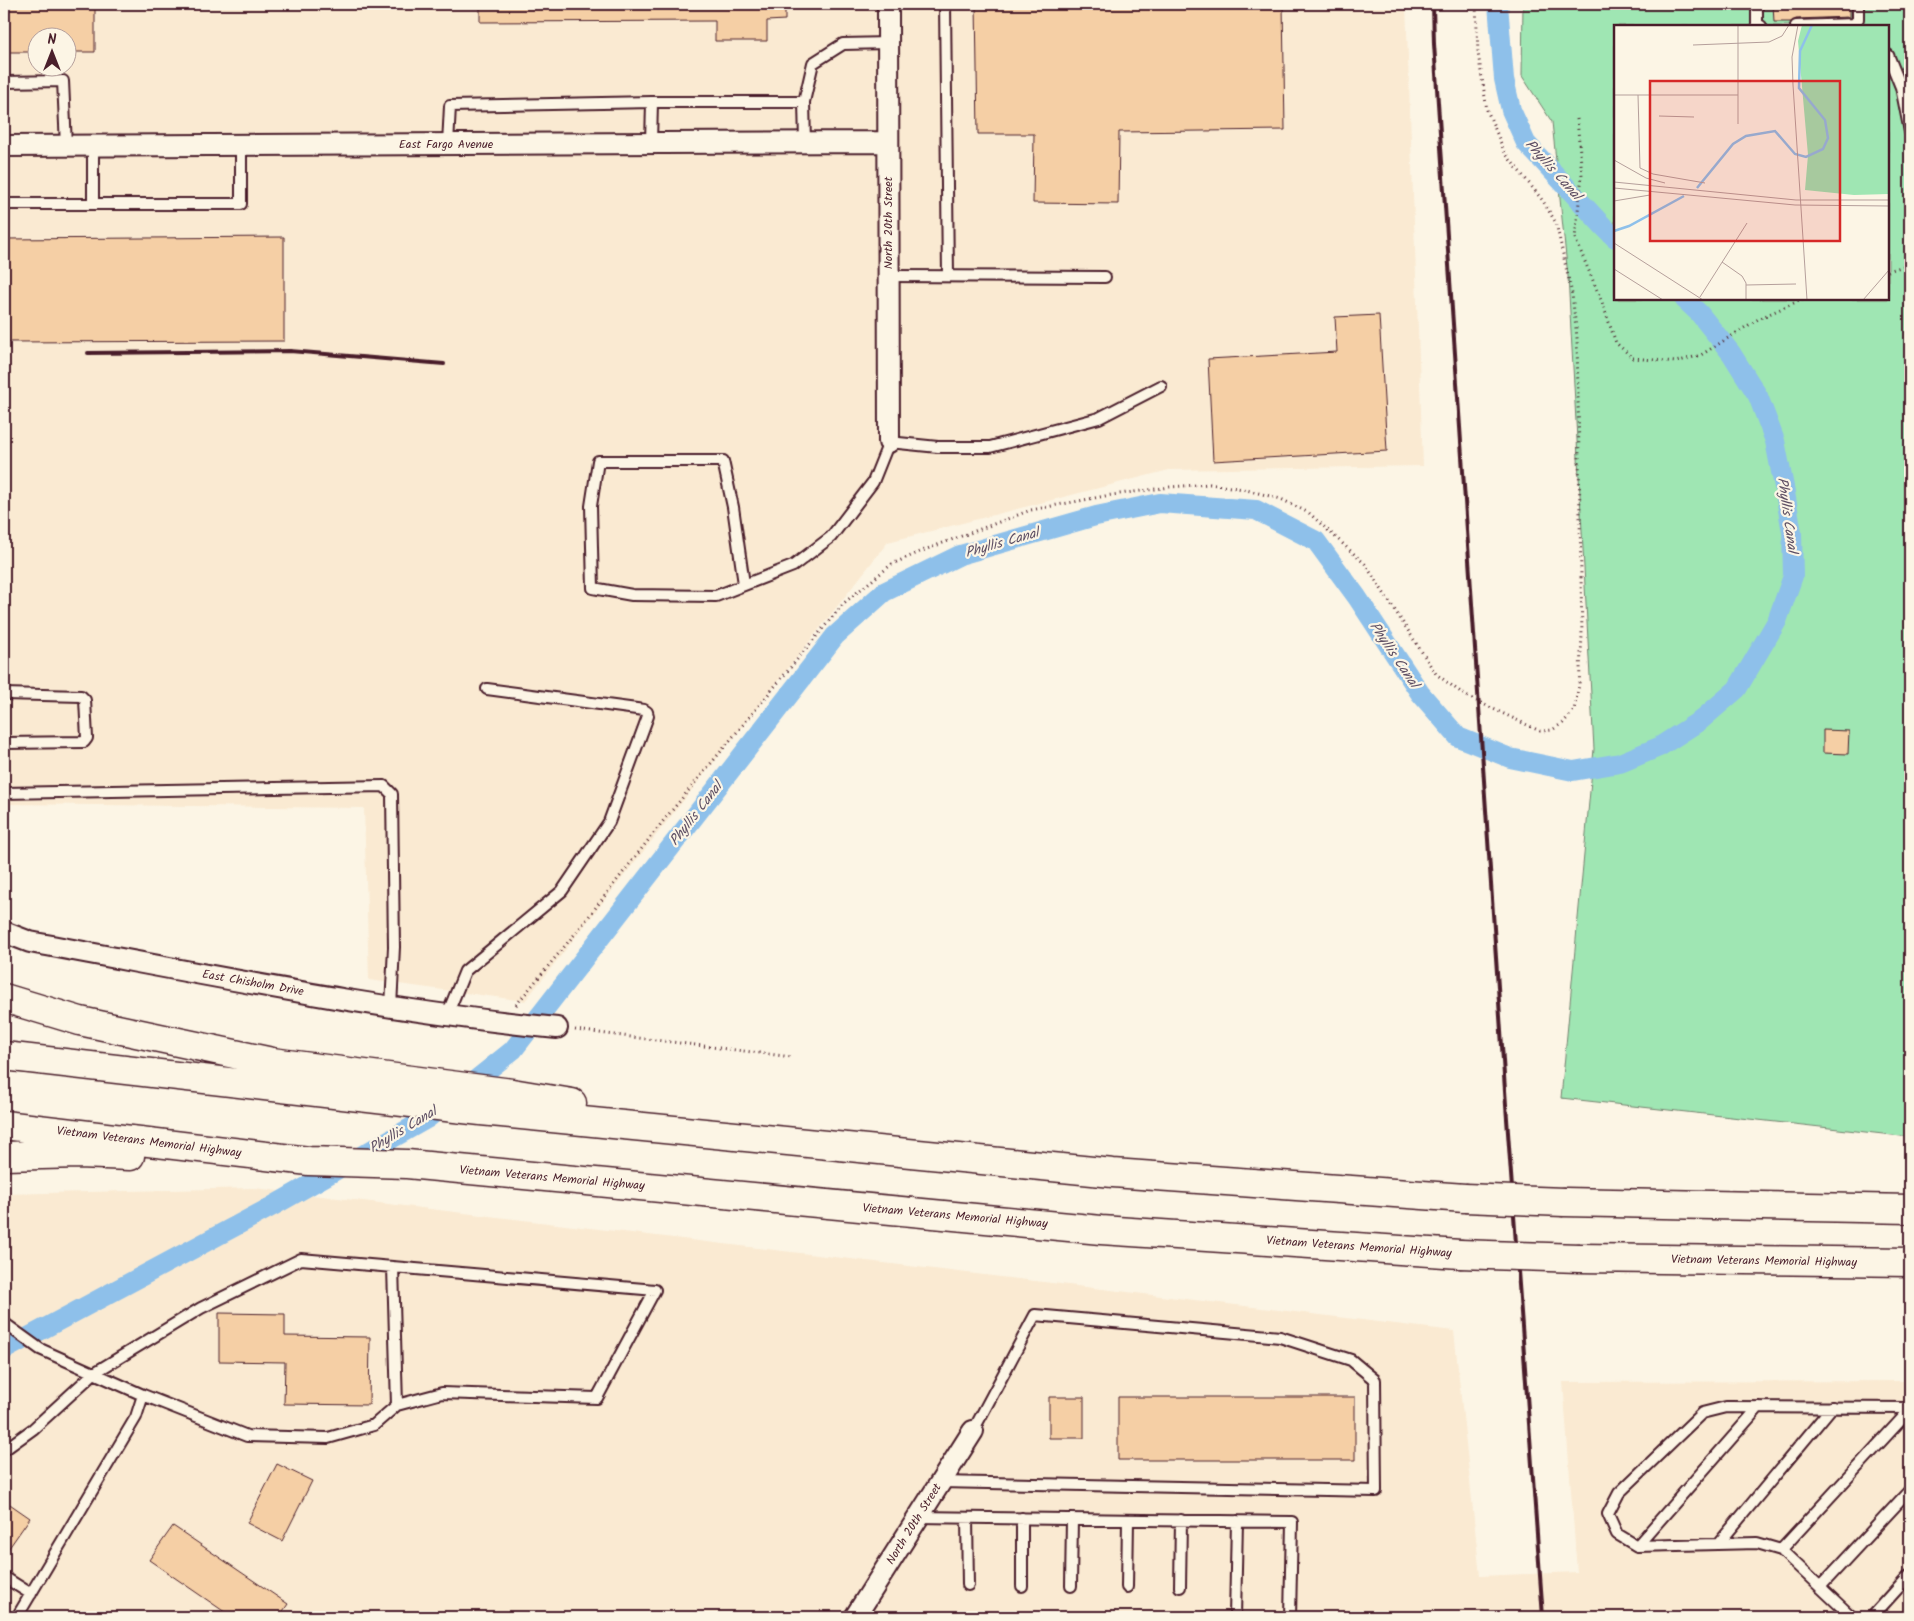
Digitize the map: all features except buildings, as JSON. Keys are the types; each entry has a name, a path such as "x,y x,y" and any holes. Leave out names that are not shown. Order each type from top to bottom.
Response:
{"highway":[{"path":"4,998 80,1021 272,1062 512,1093 791,1142"},
{"path":"4,1056 481,1111 1113,1173 1465,1198 1564,1202 1910,1209"},
{"name":"Vietnam Veterans Memorial Highway","path":"4,1125 309,1161 407,1164 1101,1230 1460,1254 1579,1258 1910,1262"},
{"path":"4,1156 79,1154 309,1161"}],"street":[{"name":"North 20th Street","path":"888,4 889,442"},
{"name":"East Fargo Avenue","path":"4,146 888,142"},
{"name":"East Chisholm Drive","path":"4,932 30,942 391,1007 557,1028"},
{"name":"North 20th Street","path":"855,1617 973,1431"}],"lane":[{"path":"945,4 948,276"},
{"path":"1757,4 1757,24 1759,25"},
{"path":"1856,25 1858,4"},
{"path":"805,142 804,102 813,63 843,44 888,43"},
{"path":"1889,57 1901,87 1910,132"},
{"path":"4,82 63,81 66,146"},
{"path":"448,144 450,106 652,102 804,102"},
{"path":"651,143 652,102"},
{"path":"4,204 241,204 241,145"},
{"path":"93,146 93,204"},
{"path":"889,276 1105,277"},
{"path":"744,584 733,506 723,461 598,461 592,506 593,588 632,595 716,596 793,566 831,537 873,482 889,442 938,447 990,447 1099,418 1161,386"},
{"path":"447,1015 465,971 562,890 604,830 609,822 648,716 644,710 486,689"},
{"path":"4,694 84,697 86,700 87,738 84,742 4,743"},
{"path":"4,793 384,786 392,794 394,947 391,1007"},
{"path":"4,1450 33,1429 94,1373 200,1308 301,1259 656,1290 597,1398 442,1393 398,1404 374,1425 328,1438 247,1436 143,1395 94,1373 40,1349 6,1324"},
{"path":"393,1267 398,1404"},
{"path":"940,1482 1376,1491 1375,1380 1351,1360 1280,1337 1035,1315 973,1431"},
{"path":"17,1617 136,1418 143,1395"},
{"path":"1852,1617 1781,1550 1757,1543 1638,1546 1617,1534 1608,1514 1619,1493 1702,1413 1726,1407 1910,1409"},
{"path":"1638,1546 1759,1407"},
{"path":"1719,1543 1832,1407"},
{"path":"1781,1550 1910,1409"},
{"path":"1820,1587 1910,1490"},
{"path":"918,1517 1292,1522 1290,1617"},
{"path":"968,1518 968,1585"},
{"path":"1022,1518 1022,1586"},
{"path":"1071,1586 1072,1519"},
{"path":"1127,1587 1128,1520"},
{"path":"1180,1587 1181,1520"},
{"path":"1235,1617 1237,1521"},
{"path":"1872,1617 1910,1575"},
{"path":"4,1577 31,1594"}],"path":[{"path":"502,1022 579,929 664,820 844,603 892,564 1032,510 1105,496 1170,487 1210,484 1243,489 1280,499 1309,513 1365,564 1436,674 1466,696 1540,731 1552,730 1563,723 1574,710 1579,686 1582,636 1576,329 1572,294 1556,223 1543,201 1505,153 1487,110 1478,53 1476,4"},
{"path":"1577,120 1582,175 1576,238 1602,302 1616,343 1632,358 1676,362 1701,355 1760,318 1801,300"},
{"path":"1889,271 1910,264"},
{"path":"557,1028 792,1057"}],"shaded area":[{"path":"4,4 1406,4 1423,466 1169,470 888,542 525,1001 369,980 364,808 4,804"},
{"path":"254,1188 1454,1331 1480,1576 1577,1572 1563,1382 1910,1381 1910,1617 4,1617 4,1194"}],"green space":[{"path":"1523,4 1910,4 1910,1137 1561,1098 1594,749 1568,276 1552,122 1522,76"}],"waterway":[{"name":"Phyllis Canal","path":"1498,4 1504,79 1511,110 1526,143 1614,237"},
{"name":"Phyllis Canal","path":"4,1350 271,1207 428,1118 513,1050 835,636 884,592 960,555 1096,516 1160,503 1256,510 1316,541 1357,597 1420,693 1458,737 1510,758 1573,771 1620,763 1659,747 1701,720 1737,689 1777,621 1793,576 1792,532 1784,487 1775,441 1758,396 1731,353 1699,313 1685,300"}],"railway":[{"path":"1433,4 1434,44 1506,1105 1543,1617"},
{"path":"88,353 290,351 444,364"}]}
